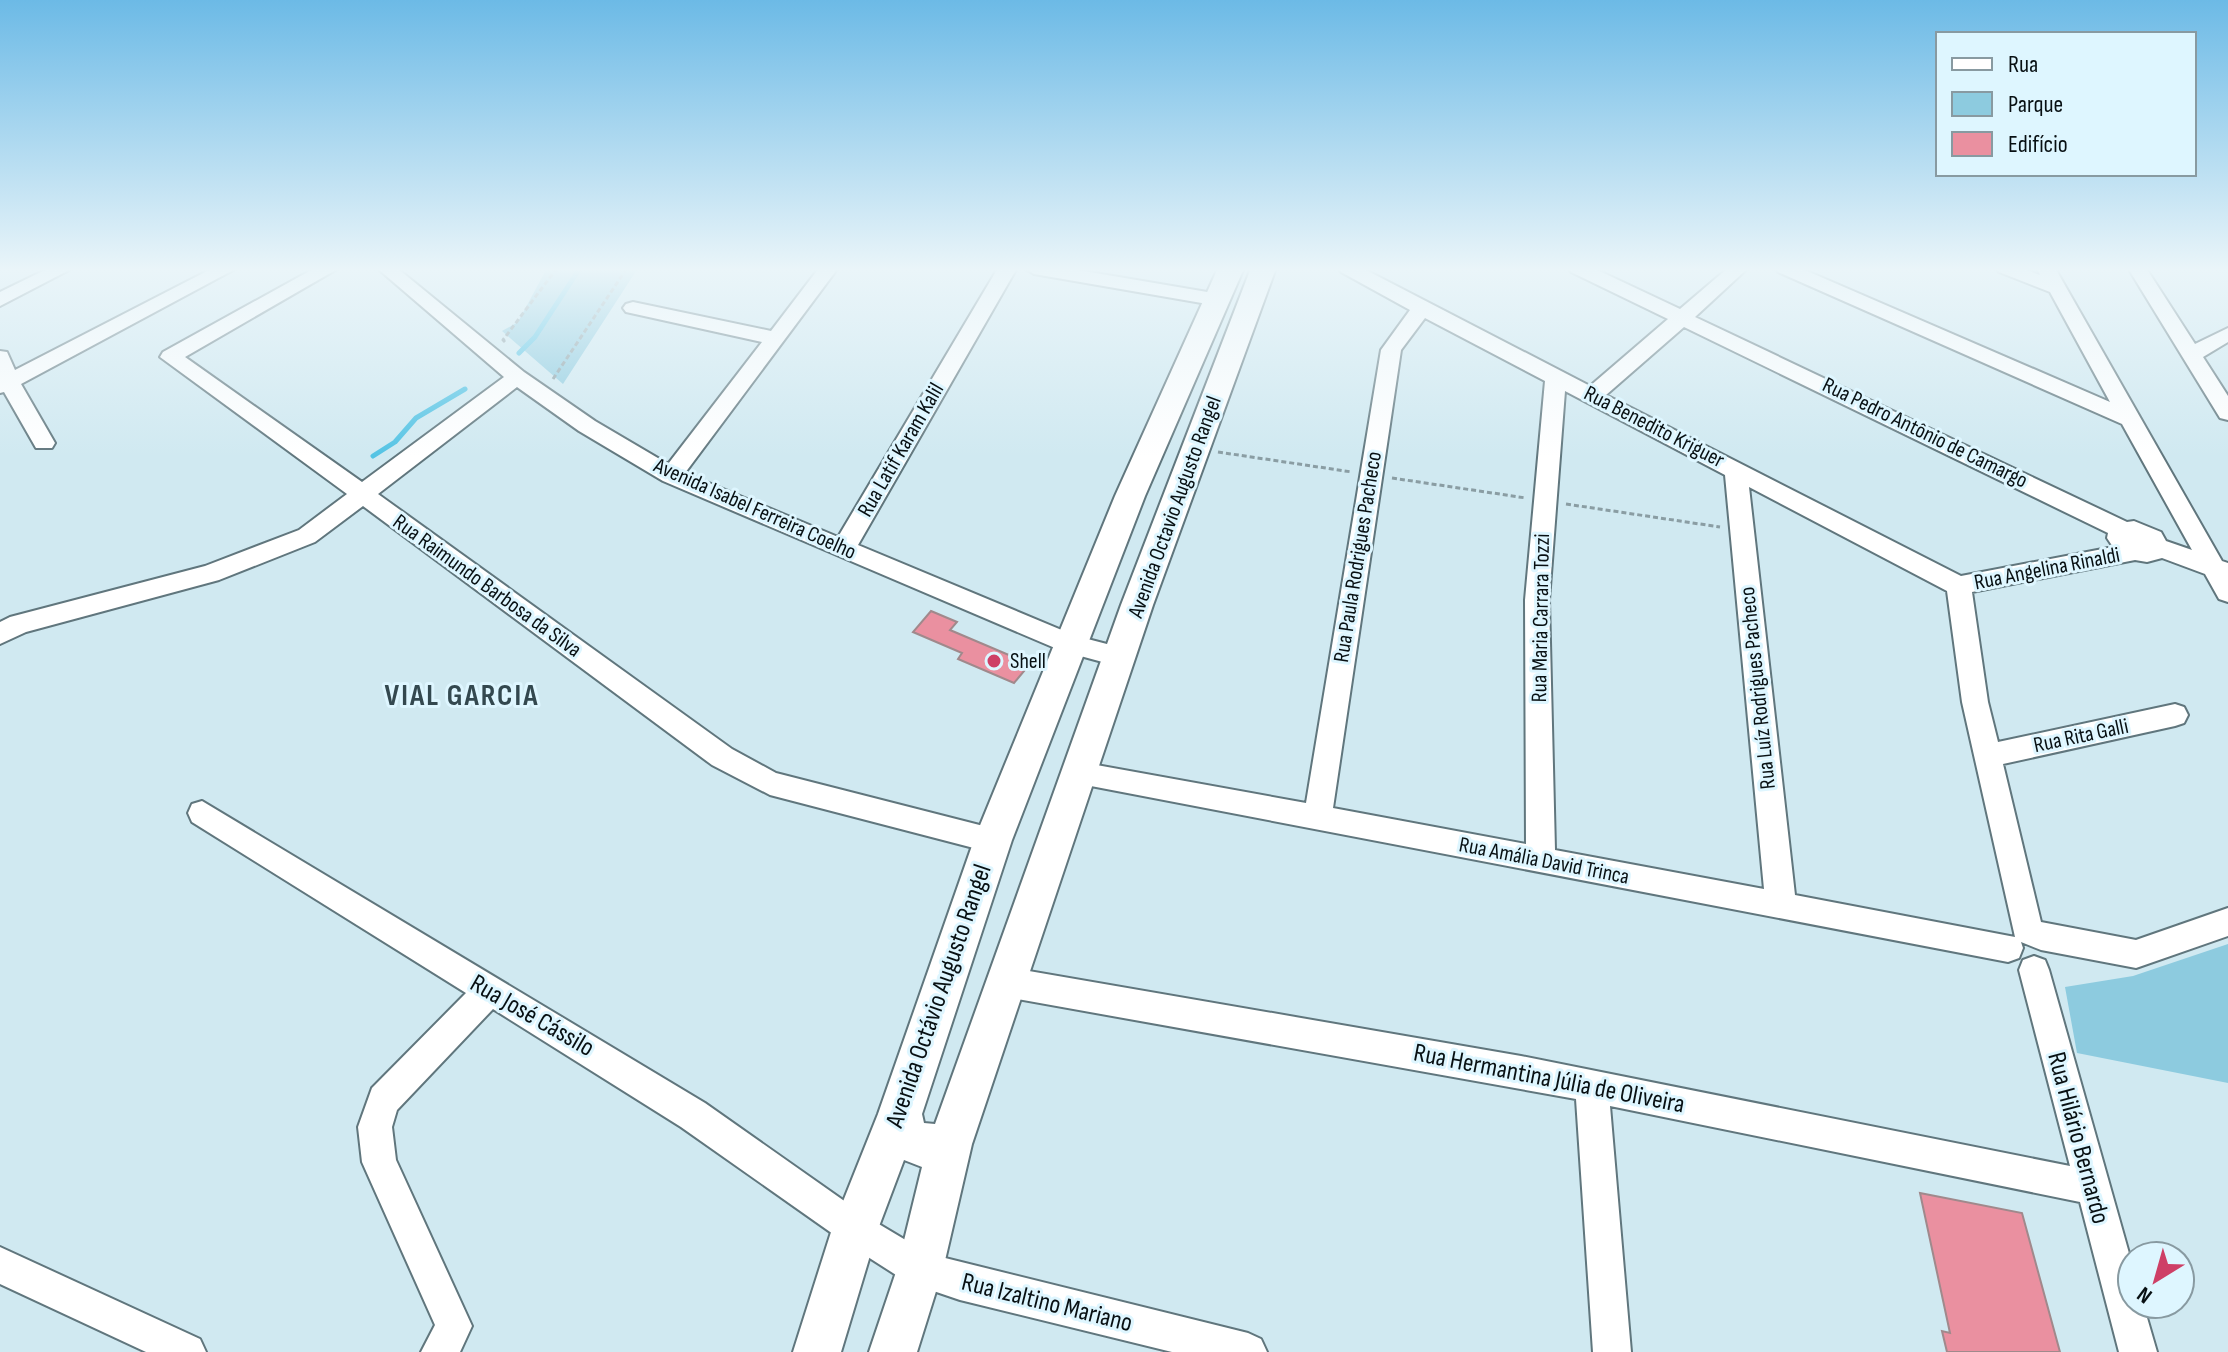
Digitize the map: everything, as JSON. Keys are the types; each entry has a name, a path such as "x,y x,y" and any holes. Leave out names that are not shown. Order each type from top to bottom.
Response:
{"main road":[{"name":"Avenida Octavio Augusto Rangel","path":"1071,644 1130,496 1205,331"},
{"name":"Avenida Octavio Augusto Rangel","path":"1121,657 1137,605 1240,331"},
{"name":"Avenida Octávio Augusto Rangel","path":"817,1352 855,1229 900,1114 993,840 1071,644"},
{"path":"893,1352 920,1269 950,1144 1121,657"},
{"path":"900,1114 905,1137 917,1145 932,1148 950,1144"}],"street":[{"path":"4,384 106,331"},
{"name":"Rua Raimundo Barbosa da Silva","path":"216,331 170,357 722,757 770,783 993,840"},
{"name":"Avenida Isabel Ferreira Coelho","path":"462,331 517,377 587,426 671,476 1071,644 1121,657"},
{"path":"742,331 774,338"},
{"path":"671,476 779,331"},
{"name":"Rua Latif Karam Kalil","path":"843,549 971,331"},
{"name":"Rua Paula Rodrigues Pacheco","path":"1318,816 1391,350 1403,331"},
{"name":"Rua Benedito Kriguer","path":"1467,331 1959,586"},
{"path":"1593,395 1667,331"},
{"name":"Rua Pedro Antônio de Camargo","path":"1715,331 2123,530 2119,534 2121,542 2147,549"},
{"path":"1930,331 2131,419"},
{"path":"2081,331 2221,570 2228,593"},
{"path":"2177,331 2228,413"},
{"path":"2192,354 2228,334"},
{"path":"0,357 4,384 44,443"},
{"name":"Rua Maria Carrara Tozzi","path":"1541,860 1537,600 1556,376"},
{"path":"9,629 210,574 268,554 307,536 517,377"},
{"name":"Rua Luíz Rodrigues Pacheco","path":"1736,469 1781,907"},
{"path":"2147,549 2221,570"},
{"name":"Rua Angelina Rinaldi","path":"1959,586 2147,549"},
{"path":"1959,586 1975,702 2025,938"},
{"name":"Rua Rita Galli","path":"1987,756 2175,715"},
{"name":"Rua Amália David Trinca","path":"1080,774 1318,816 1781,907 2136,954 2228,922"},
{"name":"Rua José Cássilo","path":"202,813 488,992 568,1036 693,1115 855,1229"},
{"name":"Rua Hilário Bernardo","path":"2025,938 2018,961 2034,970 2138,1352"},
{"name":"Rua Hermantina Júlia de Oliveira","path":"1006,982 1592,1086 2091,1187"},
{"path":"440,1352 454,1326 379,1162 375,1127 384,1100 488,992"},
{"path":"1592,1086 1612,1352"},
{"name":"Rua Izaltino Mariano","path":"855,1229 920,1269 960,1282 1248,1352"},
{"path":"0,1265 187,1352"}],"path":[{"path":"510,331 503,340 515,351"},
{"path":"550,382 584,331"},
{"path":"1196,449 1742,530"}],"green space":[{"path":"502,331 597,331 563,384"},
{"path":"2228,944 2228,1083 2077,1053 2065,987 2133,976"}],"building":[{"path":"931,611 957,622 950,630 1030,664 1014,683 958,659 962,653 913,632"},
{"path":"1920,1193 2022,1213 2060,1352 1947,1352 1942,1331 1950,1333"}],"waterway":[{"path":"519,353 539,331"},
{"path":"373,456 395,442 416,418 465,389"}],"place":[{"name":"Shell","path":"994,661"}],"district":[{"name":"VIAL GARCIA","path":"462,696"}]}
